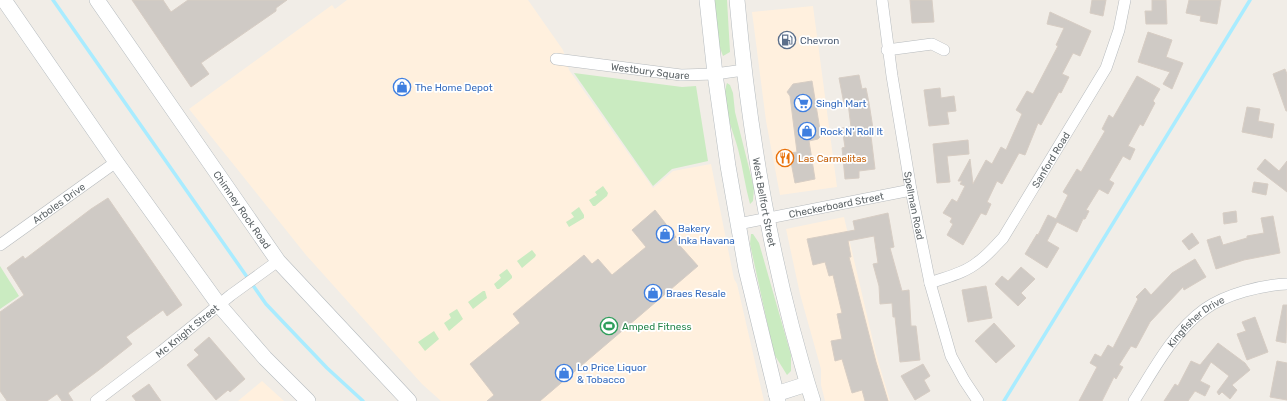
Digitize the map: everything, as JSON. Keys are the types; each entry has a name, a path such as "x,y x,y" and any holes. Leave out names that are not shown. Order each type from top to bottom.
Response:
{"main road":[{"path":"4,0 116,162 219,305 265,358 308,401"},
{"name":"Chimney Rock Road","path":"97,0 278,261 409,401"},
{"path":"707,0 715,74 738,224 746,269 777,397 807,384"},
{"name":"West Bellfort Street","path":"737,0 744,70 766,218 782,290 807,384 813,401"}],"street":[{"name":"Spellman Road","path":"882,0 887,50 930,283 951,356 964,380 978,401"},
{"name":"Sanford Road","path":"930,283 973,266 992,250 1002,238 1106,68 1119,30 1125,0"},
{"path":"887,50 932,44 944,50"},
{"name":"Westbury Square","path":"556,59 681,75 715,74 744,70"},
{"name":"Arboles Drive","path":"0,245 116,162"},
{"name":"Checkerboard Street","path":"738,224 912,190"},
{"name":"Mc Knight Street","path":"97,401 231,295 278,261"},
{"name":"Kingfisher Drive","path":"1134,401 1155,366 1178,336 1191,321 1206,308 1248,290 1265,286 1287,284"}],"shaded area":[{"path":"347,0 528,0 563,50 569,70 653,188 673,171 711,164 734,279 737,284 764,401 441,401 422,384 306,255 189,109 332,5 335,9"},
{"path":"813,6 837,187 780,195 766,121 752,12"},
{"path":"844,217 876,354 890,401 825,401 821,385 821,369 800,294 786,229"},
{"path":"262,381 284,401 238,401"}],"green space":[{"path":"713,0 727,0 730,52 723,56 716,37"},
{"path":"574,73 682,87 696,86 708,161 672,169 653,186"},
{"path":"727,83 730,85 733,93 735,112 754,188 753,201 750,204 738,149 726,108 725,91"},
{"path":"603,186 608,193 607,196 593,206 589,200 597,195 595,192"},
{"path":"579,207 584,215 584,218 569,227 566,222 574,217 571,213"},
{"path":"751,234 753,234 759,243 791,355 791,371 787,375 774,354 750,244"},
{"path":"532,250 536,255 535,257 522,268 517,261"},
{"path":"0,266 19,296 0,309"},
{"path":"507,269 512,278 497,289 494,284 501,278 499,275"},
{"path":"485,291 487,298 473,309 468,302"},
{"path":"457,309 463,319 449,331 444,323 451,318 449,314"},
{"path":"434,331 439,339 425,351 418,342"}],"building":[{"path":"132,0 163,0 171,12 188,0 287,0 276,8 276,11 201,63 209,74 191,87"},
{"path":"910,0 932,0 934,22 912,23"},
{"path":"1092,0 1106,0 1103,16 1090,13"},
{"path":"1152,0 1166,0 1167,24 1146,24 1145,11 1152,11"},
{"path":"1189,0 1221,0 1217,24 1200,21 1201,16 1186,13"},
{"path":"1050,12 1091,31 1080,56 1073,53 1062,74 1069,77 1041,125 1038,123 1025,155 1019,153 1002,184 997,181 987,202 991,204 986,215 981,213 963,245 947,235 953,224 950,222 952,218 943,213 952,199 957,202 965,186 960,184 962,181 958,181 970,159 973,184 986,160 992,164 1001,147 1006,150 1022,114 1016,110 1027,91 1033,94 1058,46 1056,45 1064,28 1047,24"},
{"path":"1148,32 1172,40 1166,57 1183,63 1172,89 1163,84 1170,72 1138,62"},
{"path":"1285,69 1287,74 1287,111 1273,74"},
{"path":"859,75 862,89 866,88 869,103 874,135 871,136 875,169 859,171 859,178 845,179 842,148 845,147 842,128 851,127 848,103 844,104 839,78"},
{"path":"1137,76 1160,89 1153,101 1155,103 1143,126 1140,124 1128,146 1135,149 1130,160 1123,156 1109,180 1114,183 1108,194 1099,189 1086,210 1089,211 1085,219 1083,219 1077,232 1057,222 1047,241 1059,248 1047,268 1025,254 1037,234 1038,235 1048,215 1056,219 1068,195 1063,192 1077,169 1081,172 1105,131 1102,129 1109,115 1113,118"},
{"path":"812,81 821,136 818,139 809,141 815,179 795,183 791,162 783,163 782,154 797,152 790,96 787,92 793,84"},
{"path":"940,88 941,98 954,96 956,111 947,112 949,124 929,126 924,90"},
{"path":"1247,107 1260,109 1258,121 1274,124 1272,138 1242,132"},
{"path":"968,140 969,154 947,156 950,182 937,183 933,144"},
{"path":"1265,159 1279,171 1287,161 1287,192 1257,169"},
{"path":"1254,182 1268,184 1266,195 1252,192"},
{"path":"108,198 182,305 167,316 163,310 126,337 132,344 68,393 73,401 62,401 57,394 47,401 7,401 0,391 0,312 24,295 7,268 23,256 25,259 91,209"},
{"path":"655,210 676,237 674,239 698,266 540,401 487,401 494,395 470,364 520,323 513,314 584,255 592,264 598,259 612,275 646,247 632,230"},
{"path":"1236,211 1237,222 1224,224 1223,213"},
{"path":"888,213 894,247 890,248 902,291 909,290 911,326 916,326 920,360 900,362 892,303 880,304 879,286 873,264 878,263 874,236 848,241 851,257 849,257 876,362 888,401 865,401 862,390 852,393 842,359 835,361 831,341 842,339 837,314 842,313 833,275 829,276 825,262 813,265 807,239 855,230 853,221"},
{"path":"1273,216 1280,253 1244,260 1216,269 1207,240 1220,236 1223,245 1247,238 1247,236 1264,233 1261,218"},
{"path":"1192,233 1199,243 1189,250 1182,241"},
{"path":"1195,259 1206,277 1184,290 1183,287 1150,322 1136,348 1131,346 1119,365 1123,367 1116,379 1114,377 1102,401 1079,401 1097,367 1090,363 1095,354 1101,357 1108,345 1113,348 1138,299 1136,297 1145,288 1151,295 1172,273"},
{"path":"1021,267 1035,279 1021,293 1026,298 1018,306 995,284 1002,276 1008,281"},
{"path":"986,286 992,318 968,322 962,290"},
{"path":"1283,305 1287,305 1286,343 1276,341"},
{"path":"1255,317 1268,352 1247,360 1237,334 1246,331 1242,322"},
{"path":"994,323 1015,346 996,363 975,341"},
{"path":"209,337 245,379 230,392 228,390 216,400 187,365 199,355 194,350"},
{"path":"1218,343 1245,363 1250,370 1232,385 1237,390 1230,399 1222,392 1219,395 1217,392 1229,376 1211,362 1200,381 1210,386 1205,396 1195,391 1188,401 1164,401 1175,384 1178,386 1191,361 1200,365"},
{"path":"1277,361 1287,363 1287,400 1270,397"},
{"path":"923,364 930,376 924,380 930,391 915,400 901,376"},
{"path":"149,384 161,401 136,401 132,396"}],"waterway":[{"path":"53,0 266,304 327,368 363,401"},
{"path":"1004,401 1250,0"}],"place":[{"name":"Chevron","path":"787,40"},
{"name":"The Home Depot","path":"402,87"},
{"name":"Singh Mart","path":"803,103"},
{"name":"Rock N' Roll It","path":"807,131"},
{"name":"Las Carmelitas","path":"785,158"},
{"name":"Bakery Inka Havana","path":"665,234"},
{"name":"Braes Resale","path":"653,293"},
{"name":"Amped Fitness","path":"609,326"},
{"name":"Lo Price Liquor & Tobacco","path":"564,373"}]}
